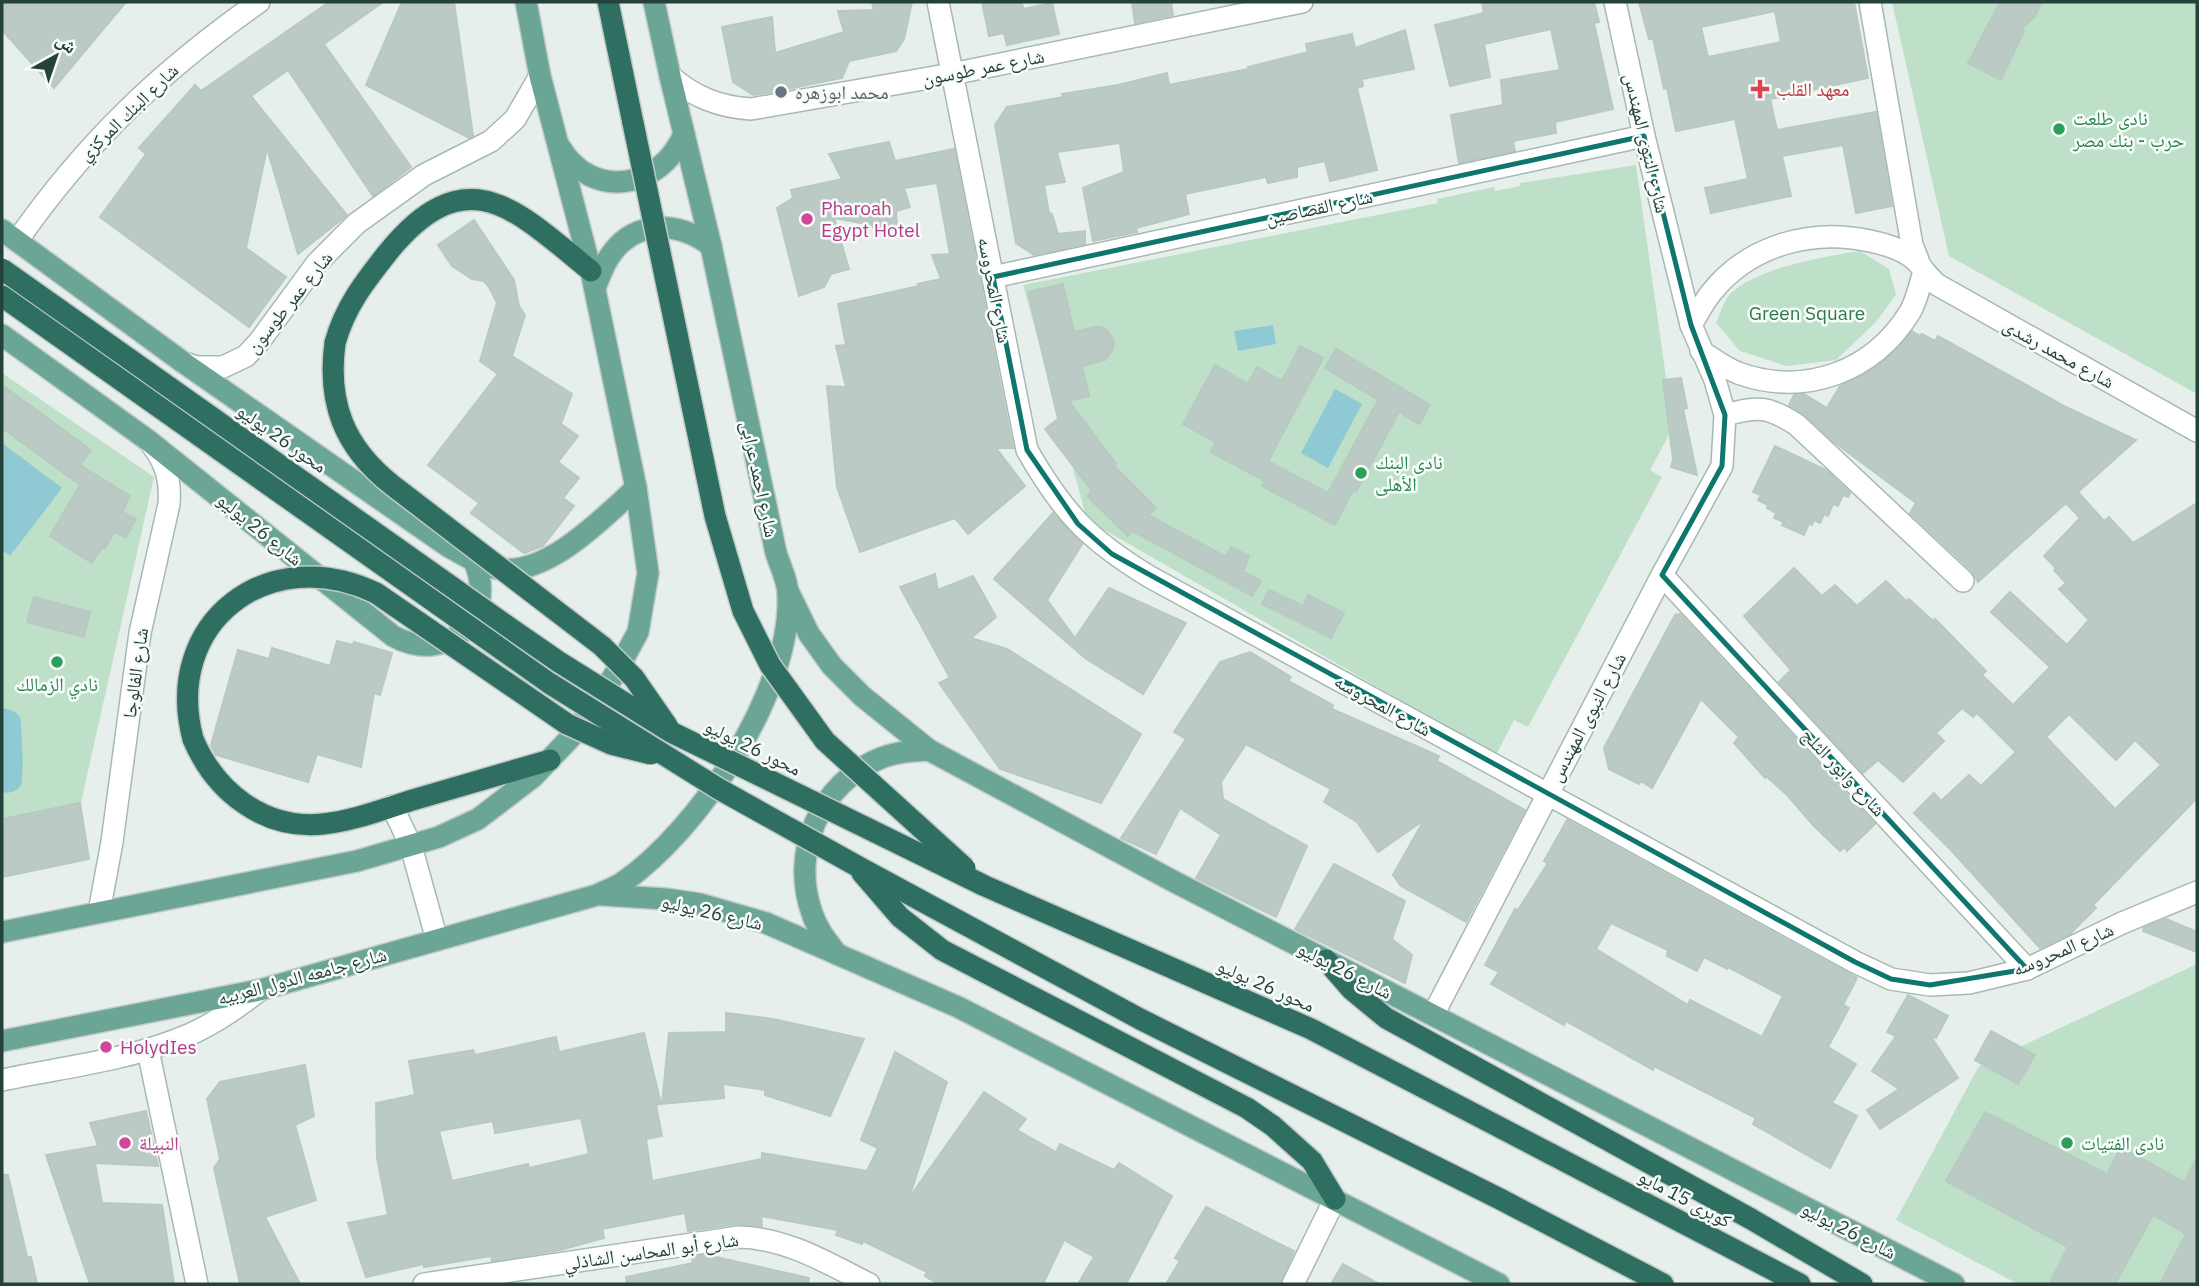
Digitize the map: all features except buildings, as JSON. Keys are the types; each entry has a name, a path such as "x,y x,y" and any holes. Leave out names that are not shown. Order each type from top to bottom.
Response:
{"highway":[{"path":"608,2 715,516 743,611 770,665 825,741 985,886"},
{"path":"593,280 522,216 509,208 479,201 449,204 422,217 410,227 359,288 340,323 335,343 332,382 336,402 350,440 362,457 391,485 602,646 640,686 671,732"},
{"name":"محور 26 يوليو","path":"2,269 559,662 671,732 985,886 1311,1029 1549,1153"},
{"path":"2,296 477,634 549,683 719,789 1140,1019 1500,1199 1663,1284"},
{"path":"550,760 340,821 322,824 294,823 251,808 222,786 205,764 193,739 187,703 191,666 202,640 219,616 248,592 265,584 302,575 340,579 376,593 567,724 611,744 664,756"},
{"path":"857,866 900,918 942,950 1256,1114 1312,1161 1335,1199"},
{"path":"1326,960 1352,989 1386,1018 1751,1219 1862,1284"},
{"name":"كوبرى 15 مايو","path":"1549,1153 1800,1284"}],"main road":[{"path":"2,932 357,861 439,837 478,819 513,794 574,734 598,701 638,632 648,573 636,488 593,280 540,76 526,2"},
{"name":"شارع احمد عرابى","path":"597,895 620,884 670,840 713,789 749,730 776,666 786,633 788,592 776,553 711,246 654,2"},
{"path":"557,142 564,154 584,172 609,181 623,182 649,175 661,167 671,158 684,134"},
{"path":"593,280 612,253 630,236 641,231 678,228 701,238 711,246"},
{"path":"9,236 184,363 446,545 474,561 497,569 515,569 544,561 587,531 636,488"},
{"name":"شارع 26 يوليو","path":"2,335 149,441 403,642 437,645 458,636 467,628 479,608 481,596 479,572 474,561"},
{"name":"شارع 26 يوليو","path":"788,592 810,634 832,666 862,696 929,750 1433,1016 1954,1284"},
{"path":"837,955 822,936 812,915 806,892 805,856 814,822 826,801 842,783 861,768 882,758 929,750"},
{"name":"شارع 26 يوليو","path":"597,895 666,899 733,912 766,923 958,1007 1499,1284"},
{"name":"شارع جامعه الدول العربيه","path":"2,1041 260,990 597,895"}],"street":[{"name":"شارع البنك المركزي","path":"9,236 130,105 182,60 258,2"},
{"name":"شارع المحروسه","path":"938,2 1027,450 1049,489 1078,524 1112,554 1546,795 1855,962 1891,978 1930,985 1969,983 2027,969 2193,898"},
{"name":"شارع عمر طوسون","path":"670,76 681,86 707,101 751,109 953,74 1302,2"},
{"name":"شارع النبوى المهندس","path":"1615,2 1644,136 1691,325"},
{"path":"1870,2 1912,244 1921,266 1911,310 1887,343 1855,367 1816,380 1775,382 1736,372 1701,351 1691,325 1711,293 1738,266 1771,247 1808,237 1846,235 1884,244 1921,266"},
{"name":"شارع عمر طوسون","path":"184,363 197,367 223,367 247,356 317,263 357,223 424,175 467,155 498,136 515,119 540,76"},
{"name":"شارع القصاصين","path":"993,277 1644,136"},
{"name":"شارع محمد رشدى","path":"1921,266 1936,284 2197,430"},
{"name":"شارع النبوى المهندس","path":"1433,1016 1546,795 1722,466 1725,415 1715,380 1701,351"},
{"path":"1725,415 1752,408 1777,412 1797,425 1963,581"},
{"name":"شارع الفالوجا","path":"99,912 140,633 169,504 166,467 149,441"},
{"name":"شارع وابور الثلج","path":"1662,575 2027,969"},
{"path":"392,806 411,846 437,940"},
{"path":"2,1080 148,1050 178,1040 234,1010 260,990"},
{"path":"148,1050 197,1284"},
{"path":"1293,1284 1335,1199"},
{"name":"شارع أبو المحاسن الشاذلي","path":"426,1284 739,1237 755,1237 786,1244 869,1284"}],"highlighted area":[{"path":"1644,136 1691,325 1725,415 1722,466 1662,575 2027,969 1930,985 1891,979 1855,962 1112,554 1078,524 1027,450 993,277"}],"green space":[{"name":"نادى طلعت حرب - بنك مصر","path":"1892,2 2197,2 2197,394 1949,256"},
{"name":"نادى البنك الأهلى","path":"1636,165 1673,427 1650,470 1662,477 1528,727 1514,720 1496,755 1087,520 1023,285 1438,203 1437,199 1494,187 1495,191 1520,186 1520,183"},
{"name":"Green Square","path":"1860,251 1889,269 1896,295 1876,322 1836,360 1787,366 1740,351 1716,323 1727,298 1752,279 1789,265"},
{"name":"نادي الزمالك","path":"2,373 154,477 71,847 2,863"},
{"name":"نادى الفتيات","path":"2197,964 2197,1284 2018,1284 1896,1220 1979,1066"}],"water":[{"path":"1273,325 1276,344 1238,351 1234,331"},
{"path":"1335,389 1362,404 1328,468 1301,453"},
{"path":"2,443 62,488 10,556 2,550"},
{"path":"2,708 12,711 20,718 23,763 21,785 15,791 7,793 2,792"}],"place":[{"name":"معهد القلب","path":"1760,89"},
{"name":"محمد ابوزهره","path":"781,92"},
{"name":"نادى طلعت حرب - بنك مصر","path":"2059,129"},
{"name":"Pharoah Egypt Hotel","path":"807,219"},
{"name":"نادى البنك الأهلى","path":"1361,473"},
{"name":"نادي الزمالك","path":"57,662"},
{"name":"HolydIes","path":"106,1047"},
{"name":"النبيلة","path":"125,1143"},
{"name":"نادى الفتيات","path":"2067,1143"}]}
